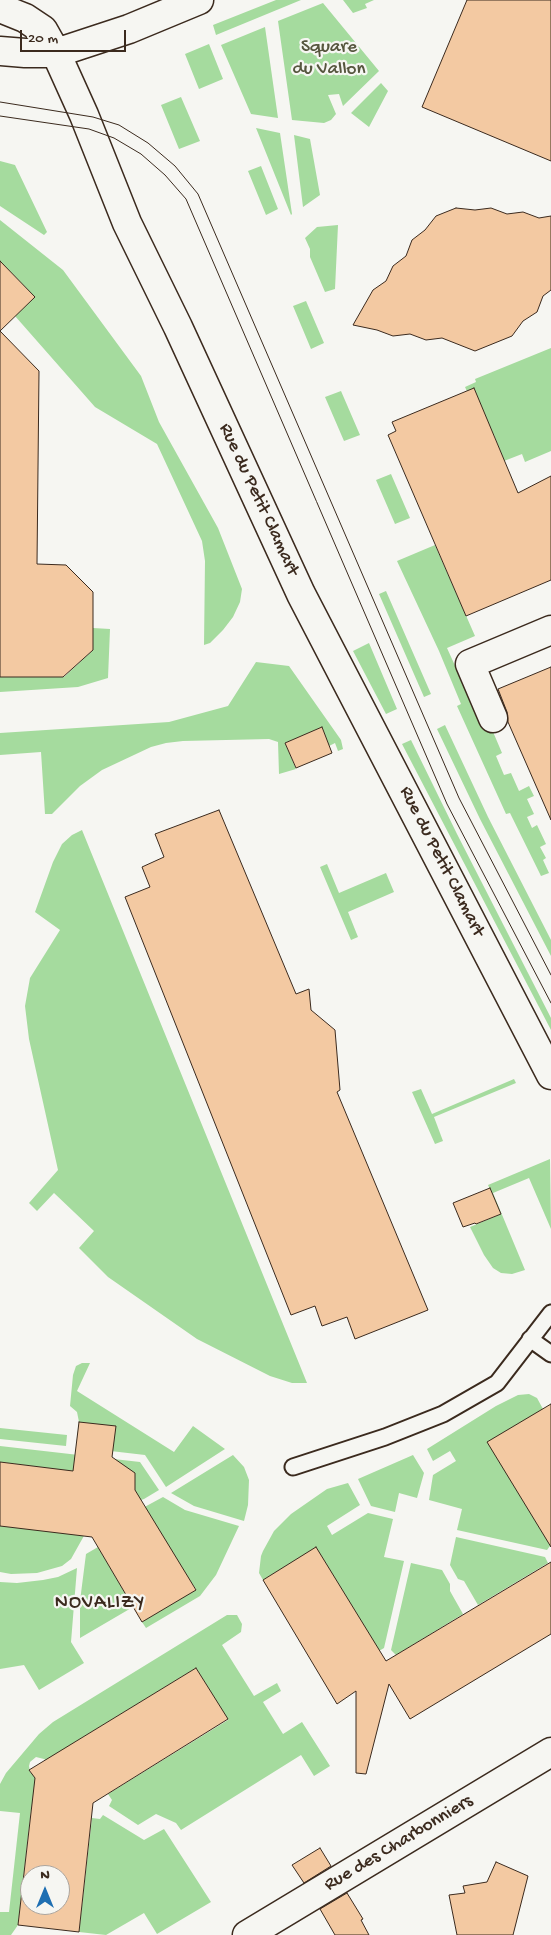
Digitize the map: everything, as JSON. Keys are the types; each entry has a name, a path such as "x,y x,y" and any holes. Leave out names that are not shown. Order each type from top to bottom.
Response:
{"main road":[{"path":"0,50 25,53 56,52 129,29 199,0"},
{"name":"Rue du Petit Clamart","path":"0,8 25,18 42,30 56,52 84,115 127,223 178,327 301,594 551,1074"},
{"path":"493,718 470,664 551,630"},
{"name":"Rue des Charbonniers","path":"247,1935 551,1752"}],"lane":[{"path":"293,1467 385,1437 443,1414 497,1384 551,1313"},
{"path":"530,1339 551,1354"}],"green space":[{"path":"276,0 301,0 216,35 213,25"},
{"path":"343,0 374,0 365,4 367,8 353,13"},
{"name":"Square du Vallon","path":"323,3 379,71 343,106 339,94 328,95 336,114 331,120 324,123 292,120 278,21"},
{"path":"265,27 278,118 251,114 221,45"},
{"path":"209,44 223,79 199,89 185,54"},
{"path":"381,83 388,91 369,127 351,113"},
{"path":"181,97 200,141 179,149 161,105"},
{"path":"256,128 280,133 291,215"},
{"path":"294,135 310,139 320,195 303,207"},
{"path":"0,161 15,165 47,232 44,235 0,206"},
{"path":"261,166 278,209 266,215 248,171"},
{"path":"0,220 63,270 141,376 159,422 218,528 242,589 240,602 233,617 210,643 204,645 205,561 202,541 157,444 95,407 15,316 35,297 0,261"},
{"path":"338,225 335,289 325,292 310,257 310,249 305,238 317,227"},
{"path":"306,301 324,343 311,349 293,306"},
{"path":"551,348 551,451 525,462 522,454 504,461 494,435 471,400 465,387 476,382 475,379"},
{"path":"341,391 360,435 344,441 325,397"},
{"path":"391,474 410,518 395,524 376,480"},
{"path":"435,545 475,636 447,648 466,690 474,687 502,753 496,756 504,775 511,773 519,791 529,786 534,796 527,799 534,814 527,817 532,828 537,825 546,844 540,847 546,858 543,860 549,873 541,876 510,813 506,814 457,706 461,704 439,651 397,561"},
{"path":"386,591 431,694 424,697 379,594"},
{"path":"93,628 110,629 108,678 78,687 0,692 0,677 64,677 93,650"},
{"path":"369,643 397,709 386,714 353,651"},
{"path":"256,662 289,666 341,740 343,749 338,751 335,743 329,746 322,728 285,743 296,769 279,774 278,742 269,739 166,743 151,747 102,770 80,786 52,814 45,814 41,752 0,755 0,733 169,722 228,706"},
{"path":"445,725 488,817 551,940 551,956 480,819 437,729"},
{"path":"411,740 551,1018 551,1030 402,744"},
{"path":"82,830 307,1383 292,1383 270,1376 197,1339 108,1277 79,1248 94,1231 54,1193 37,1211 29,1203 58,1170 29,1039 25,1006 30,978 60,930 35,912 53,862 62,844 72,835"},
{"path":"327,864 339,893 386,873 394,892 348,912 358,937 351,940 320,867"},
{"path":"514,1079 516,1083 434,1117 443,1141 435,1144 412,1092 421,1089 432,1114"},
{"path":"550,1159 551,1229 529,1178 493,1193 525,1270 512,1274 501,1273 493,1268 484,1255 470,1227 501,1214 488,1185"},
{"path":"82,1363 90,1363 77,1391 174,1452 193,1426 225,1449 166,1487 145,1455 76,1447 79,1422 77,1412 70,1406 73,1375 76,1366"},
{"path":"529,1394 537,1398 543,1409 550,1546 547,1550 457,1530 462,1509 429,1500 433,1475 456,1461 450,1451 433,1461 427,1449 496,1406 518,1395"},
{"path":"0,1428 67,1435 66,1446 0,1439"},
{"path":"0,1446 140,1462 159,1490 135,1502 84,1473 0,1462"},
{"path":"233,1455 244,1467 249,1480 248,1505 244,1521 194,1506 171,1493"},
{"path":"413,1455 424,1473 417,1498 399,1493 395,1512 371,1506 358,1479"},
{"path":"348,1483 360,1505 327,1526 332,1535 368,1513 393,1519 384,1557 404,1561 384,1648 379,1651 316,1548 263,1580 259,1573 261,1556 274,1531 291,1514 327,1489"},
{"path":"163,1497 185,1510 239,1526 216,1575 200,1596 146,1628 142,1622 196,1589 139,1510"},
{"path":"0,1525 85,1534 71,1559 62,1566 37,1573 11,1574 0,1572"},
{"path":"456,1537 545,1557 548,1563 478,1605 464,1581 458,1579 450,1565"},
{"path":"98,1547 133,1607 80,1638 80,1601 86,1554"},
{"path":"411,1563 442,1570 450,1584 450,1591 463,1614 396,1655 391,1650"},
{"path":"77,1568 71,1642 84,1663 39,1690 24,1665 0,1669 0,1582 17,1583 43,1580 58,1577"},
{"path":"227,1615 237,1615 242,1624 241,1632 222,1645 254,1696 277,1683 281,1691 263,1702 283,1734 302,1722 330,1766 314,1776 301,1755 181,1830 176,1823 156,1814 138,1825 109,1806 112,1800 108,1794 228,1720 196,1668 75,1742 57,1769 44,1759 36,1757 30,1762 30,1772 44,1781 31,1810 25,1865 20,1865 18,1925 11,1935 0,1935 0,1912 9,1912 20,1813 0,1811 0,1784 6,1773 39,1734 53,1722"},
{"path":"103,1815 144,1840 164,1829 211,1902 157,1934 144,1913 106,1935 79,1932 92,1818 100,1819"}],"building":[{"path":"467,0 551,0 551,161 422,107"},
{"path":"456,208 475,210 491,208 507,214 523,212 539,218 551,216 551,290 543,296 537,312 523,321 512,336 475,351 442,338 426,340 410,334 393,336 377,330 353,325 373,290 386,281 393,266 406,256 412,240 425,230 436,216"},
{"path":"0,261 35,297 0,331"},
{"path":"0,331 39,371 37,564 66,565 93,592 93,650 63,677 0,677"},
{"path":"474,388 518,493 551,476 551,580 466,616 388,435 396,431 392,422"},
{"path":"551,667 551,820 508,722 507,712 498,689"},
{"path":"322,727 332,753 296,768 285,743"},
{"path":"219,810 296,994 309,989 311,1010 335,1030 340,1090 337,1092 428,1310 355,1339 347,1317 322,1326 315,1306 291,1315 125,897 150,887 142,867 164,857 155,834"},
{"path":"490,1188 501,1214 463,1227 453,1203"},
{"path":"551,1404 551,1547 487,1442"},
{"path":"79,1422 116,1426 112,1457 135,1473 135,1490 196,1590 142,1622 92,1537 0,1526 0,1462 73,1471"},
{"path":"316,1547 386,1661 551,1562 551,1634 410,1719 389,1684 366,1774 356,1773 356,1691 337,1704 263,1580"},
{"path":"196,1668 228,1719 93,1803 79,1932 18,1925 20,1908 20,1915 70,1915 70,1865 25,1865 35,1778 29,1770"},
{"path":"320,1848 331,1866 304,1883 292,1865"},
{"path":"496,1862 528,1876 513,1935 457,1935 449,1895 465,1893 463,1886 487,1882"},
{"path":"347,1893 363,1919 361,1920 369,1935 335,1935 320,1909"}],"tram line":[{"path":"0,102 93,117 119,125 148,143 175,166 198,194 459,798 551,975"},
{"path":"0,116 89,129 114,138 141,154 165,175 186,199 447,804 551,1003"}],"district":[{"name":"NOVALIZY","path":"100,1604"}]}
